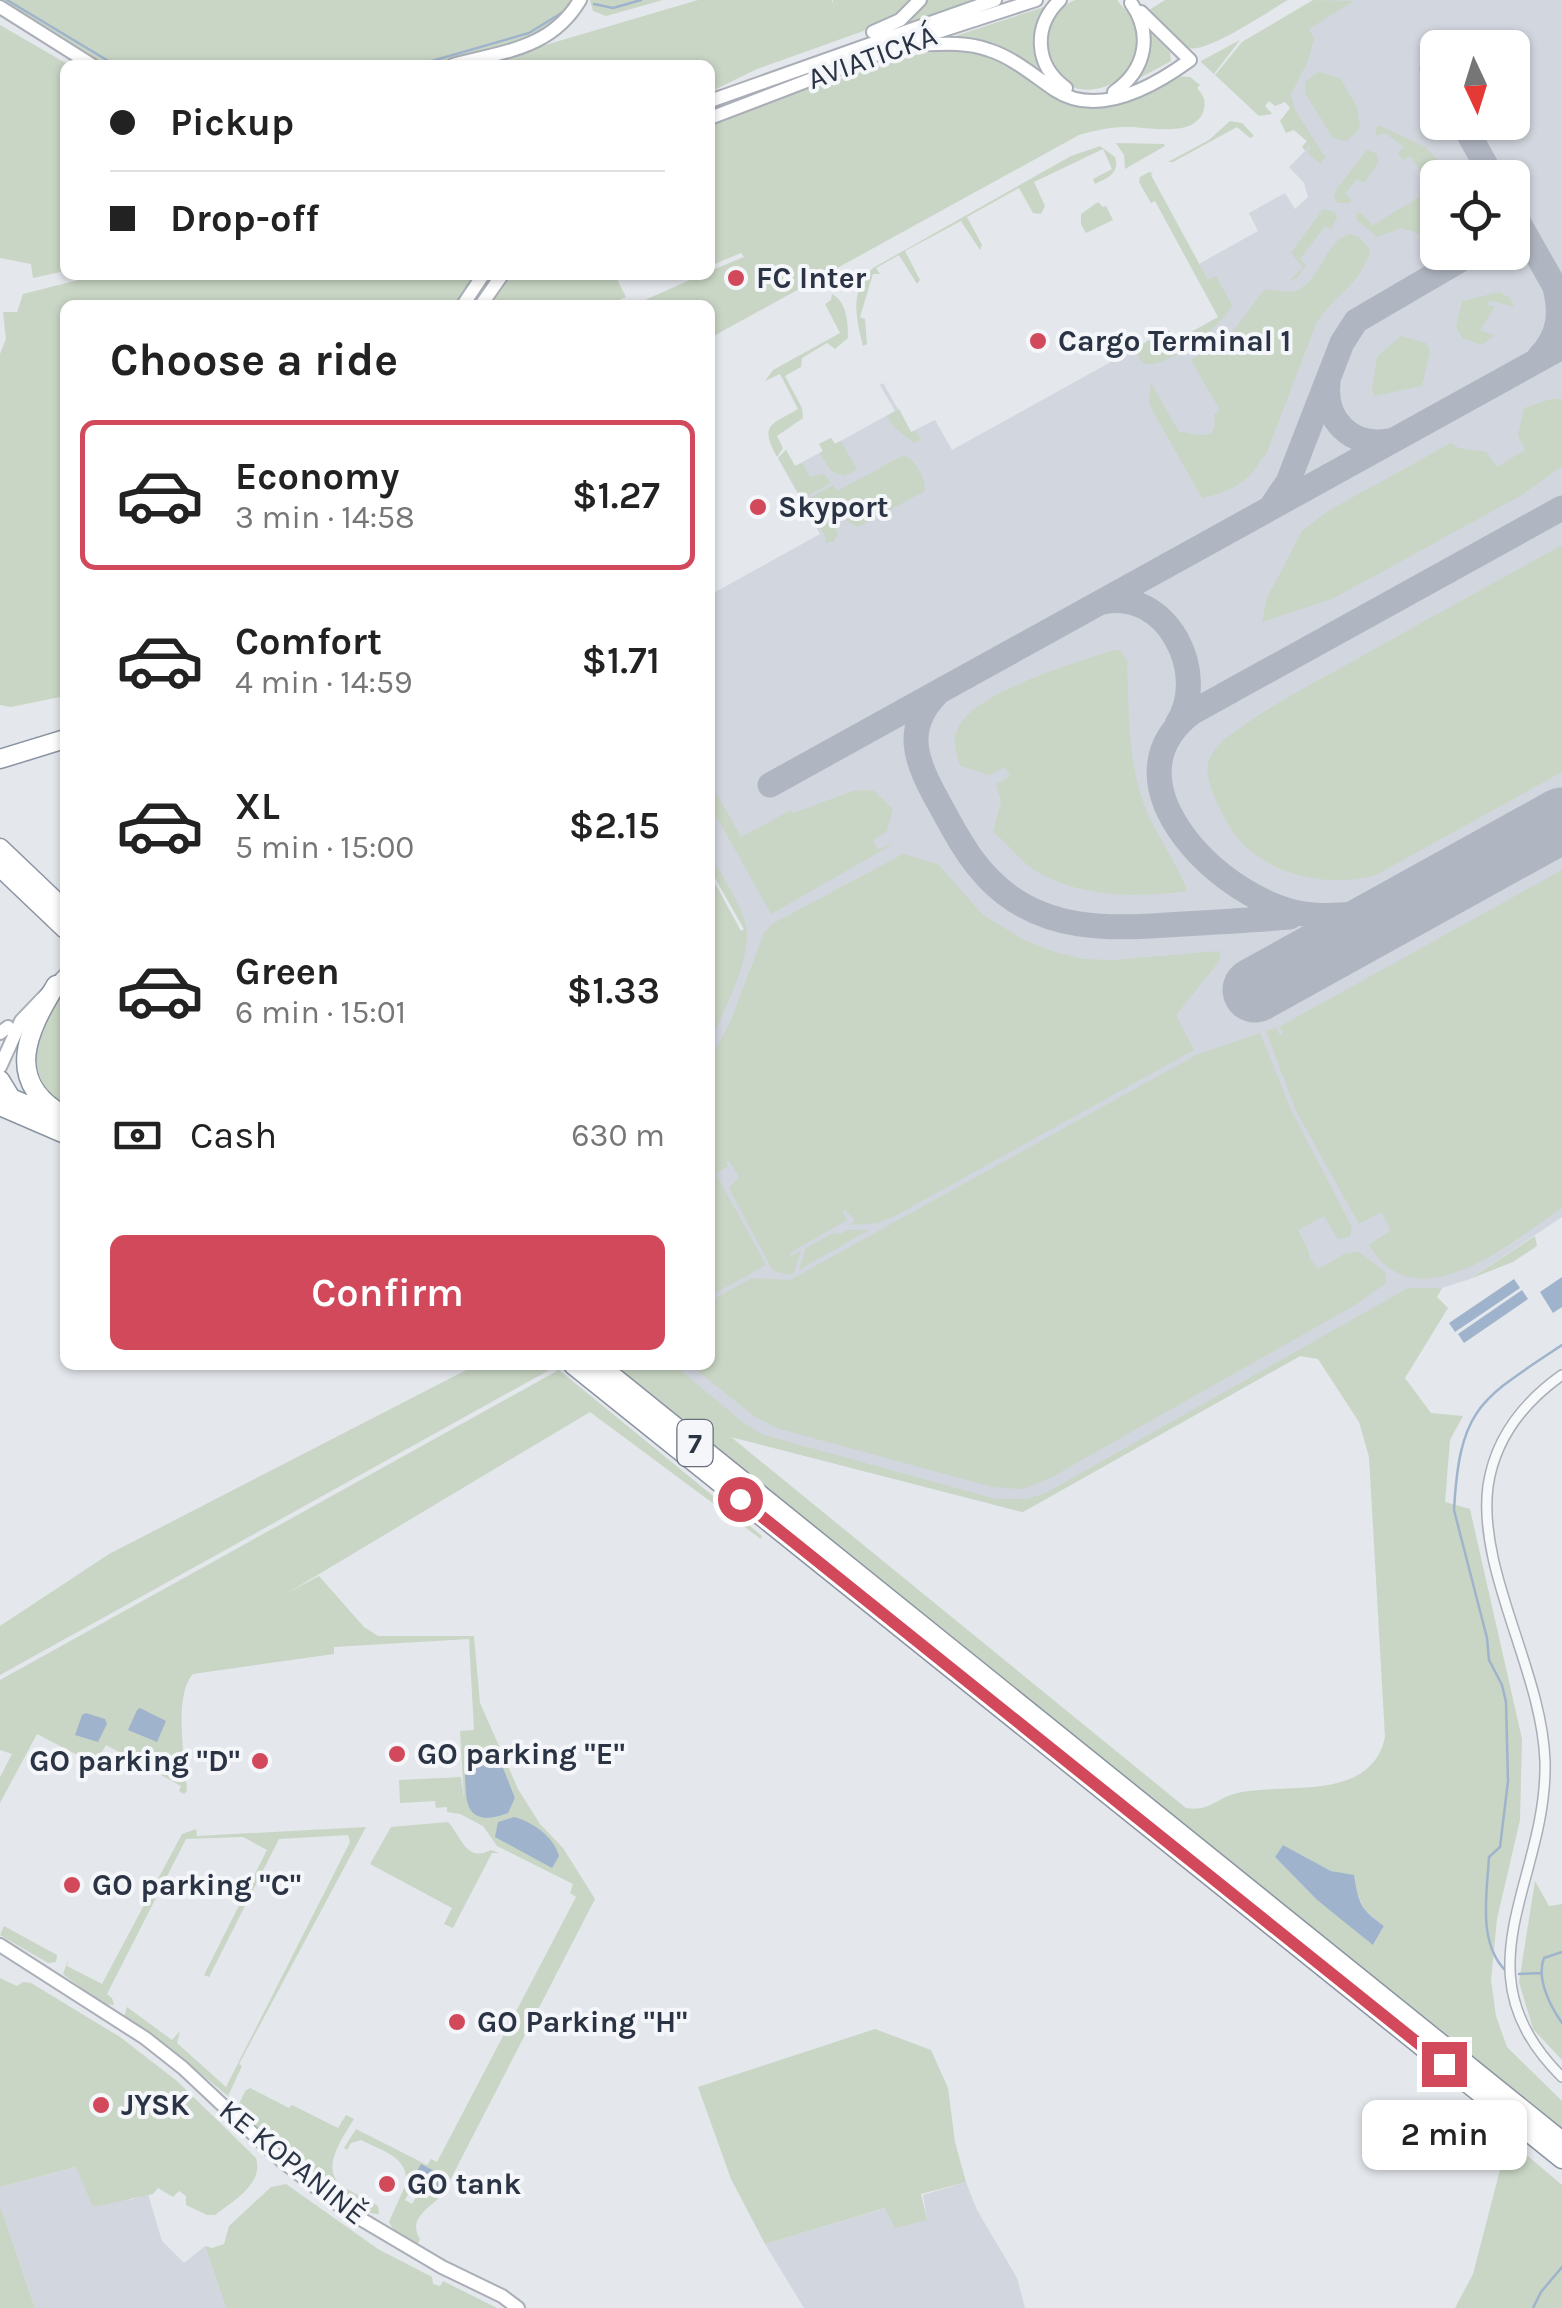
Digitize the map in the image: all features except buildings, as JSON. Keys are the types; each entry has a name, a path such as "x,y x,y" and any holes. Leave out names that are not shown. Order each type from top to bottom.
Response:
{"highway":[{"path":"0,760 60,741"},
{"path":"0,848 60,905"},
{"path":"0,868 60,925"},
{"path":"60,981 32,1026 26,1065 40,1097 60,1123"},
{"path":"0,1082 12,1098 60,1123"},
{"path":"0,1106 60,1124"},
{"path":"0,1118 60,1124"},
{"name":"7","path":"579,1370 1562,2159"},
{"name":"7","path":"605,1370 1562,2141"}],"main road":[{"path":"470,60 550,36 566,22 580,0"},
{"path":"785,73 825,49 890,26 920,0"},
{"name":"AVIATICKÁ","path":"715,99 995,0"},
{"name":"AVIATICKÁ","path":"715,116 1036,0"},
{"path":"1060,0 1048,14 1040,38 1041,54 1048,70 1073,92 1098,96 1114,92 1190,60"},
{"path":"1130,1 1190,60"},
{"path":"1114,92 1137,70 1144,47 1142,24 1130,1"},
{"path":"0,7 84,60"},
{"path":"908,45 980,47 1010,59 1064,96 1093,103 1117,98 1190,60"},
{"path":"3,1033 37,996 60,979"},
{"path":"0,1067 17,1027 60,980"},
{"name":"KE KOPANINĚ","path":"0,1945 146,2038 312,2186 377,2230 518,2308"}],"street":[{"path":"1562,1376 1535,1396 1514,1421 1497,1454 1488,1494 1490,1540 1540,1712 1545,1762 1542,1806 1509,1962 1512,1999 1524,2032 1562,2077"}],"shaded area":[{"path":"1323,0 1562,0 1562,1217 1470,1279 1442,1288 1437,1297 1407,1296 1022,1512 728,1436 645,1370 715,1370 715,1010 744,929 715,878 715,592 820,534 778,458 786,450 795,466 823,451 819,444 831,438 835,444 895,411 880,385 883,383 911,432 935,420 952,450 1165,332 1172,345 1220,320 1226,312 1199,264 1258,231 1249,213 1285,193 1295,209 1308,197 1304,183 1289,167 1305,151 1302,147 1307,141 1283,121 1294,108 1284,96 1299,37"},
{"path":"77,2167 130,2200 148,2194 162,2241 184,2263 205,2246 226,2308 35,2308 0,2205 0,2187"},
{"path":"966,2182 977,2210 1017,2278 1025,2308 804,2308 765,2244 886,2208 927,2220 923,2195"}],"green space":[{"path":"0,0 574,0 563,17 530,39 452,60 95,60"},
{"path":"590,0 663,0 606,16 593,11"},
{"path":"698,0 832,0 832,4 833,0 914,0 883,24 757,69 715,90 715,60 494,60"},
{"path":"926,0 978,0 905,24"},
{"path":"1075,0 1117,0 1136,25 1140,46 1134,64 1103,87 1083,90 1066,84 1052,69 1046,43 1050,23"},
{"path":"1165,0 1288,0 1224,38 1189,48 1173,37 1149,10"},
{"path":"1313,0 1354,1 1309,29 1314,38 1308,61 1291,94 1294,108 1325,157 1320,164 1307,152 1311,147 1302,147 1307,141 1294,130 1286,133 1280,121 1290,108 1285,102 1275,106 1269,101 1265,106 1272,114 1259,116 1215,75 1242,42"},
{"path":"1047,6 1037,41 1044,76 949,38"},
{"path":"0,25 60,60 60,272 33,278 31,264 0,258"},
{"path":"1150,32 1170,52 1171,61 1136,80"},
{"path":"1240,40 1214,74 1201,62 1201,61"},
{"path":"945,50 991,56 1084,106 1174,76 1190,77 1200,85 1197,88 1204,109 1199,119 1181,128 1119,127 1079,135 715,335 715,300 645,300 690,280 715,280 715,269 744,257 741,253 715,264 715,122 916,55"},
{"path":"1318,72 1340,78 1357,107 1360,128 1347,141 1333,138 1305,93 1305,82"},
{"path":"1230,121 1242,123 1254,136 1250,138 1237,127 1168,162 1209,140"},
{"path":"1379,125 1425,147 1438,160 1420,160 1420,171 1411,156 1403,160 1398,153 1404,147 1385,133 1377,136 1375,128"},
{"path":"1116,143 1165,146 1125,169 1124,155"},
{"path":"1100,146 1115,157 1112,174 1095,184 1093,179 1112,169 1103,149 1034,182 1045,206 1041,214 1033,213 1019,188 967,217 982,245 980,250 961,221 905,251 920,280 917,284 899,255 876,268 880,274 873,274 860,317 865,319 867,344 863,346 857,295 873,268 1071,156"},
{"path":"1367,150 1377,154 1378,163 1364,183 1357,179 1345,194 1352,200 1349,203 1338,203 1334,197 1336,190"},
{"path":"1149,172 1153,173 1208,280 1216,276 1232,305 1218,324 1191,345 1151,364 1143,363 1135,348 1168,330 1175,341 1218,317 1155,201 1151,203 1139,182"},
{"path":"1420,197 1420,234 1401,228 1377,237 1356,219 1357,213 1373,225"},
{"path":"1098,202 1106,206 1113,220 1086,233 1081,214"},
{"path":"1323,209 1335,212 1337,218 1331,229 1325,226 1300,259 1306,265 1297,278 1289,281 1303,267 1291,253"},
{"path":"1349,234 1359,237 1370,250 1366,262 1316,324 1265,457 1238,485 1202,498 1149,404 1151,383 1179,432 1204,435 1213,431 1214,415 1220,410 1191,360 1230,335 1264,290 1294,291 1306,285 1334,245"},
{"path":"78,280 473,280 459,300 60,300 60,697 11,707 0,705 0,354 6,339 3,312 17,312 23,294"},
{"path":"506,280 618,280 626,297 619,300 492,300"},
{"path":"1500,292 1510,298 1514,307 1489,300 1488,305 1495,307 1480,330 1495,335 1482,345 1462,338 1456,327 1462,301"},
{"path":"832,294 844,307 848,338 835,349 827,343 802,358 801,367 785,376 802,408 803,418 777,436 783,448 777,457 769,438 771,427 798,409 780,374 765,381 773,370 840,333 825,304"},
{"path":"1401,336 1426,343 1430,351 1422,386 1375,396 1372,390 1377,357"},
{"path":"1562,399 1562,466 1522,495 1332,599 1262,622 1267,598 1302,531 1328,511 1451,443 1487,452 1497,467 1525,450 1518,435 1524,408"},
{"path":"899,409 911,432 916,431 921,440 914,443 895,428 887,416"},
{"path":"831,438 835,444 841,441 857,470 843,476 831,471 819,444"},
{"path":"786,450 795,466 802,463 810,477 824,474 831,483 802,499 778,458"},
{"path":"904,455 919,470 925,491 858,527 848,522 833,498 824,504 838,534 834,541 825,543 806,500 833,485 837,491"},
{"path":"1562,545 1562,772 1374,876 1340,880 1306,877 1274,866 1245,846 1232,830 1210,784 1208,765 1222,742 1286,698"},
{"path":"1120,650 1127,660 1130,734 1139,789 1187,891 1108,894 1050,879 1028,865 993,832 1001,801 996,784 1010,776 1005,767 989,775 960,766 955,738 967,715 1028,680"},
{"path":"873,790 893,809 887,831 873,841 878,849 895,843 771,914 715,814 715,791 741,837 791,810 793,813 853,791"},
{"path":"903,854 938,864 983,915 1024,940 1055,952 1113,960 1220,951 1220,960 1176,1015 1194,1050 895,1216 877,1223 849,1225 855,1220 845,1210 847,1220 790,1253 791,1256 801,1250 790,1275 773,1271 729,1188 739,1177 729,1161 716,1174 766,1265 715,1293 715,1051 764,933 772,924"},
{"path":"715,863 740,908 747,938 736,984 715,1030 715,883 741,931 744,929 715,878"},
{"path":"1562,870 1562,1208 1465,1269 1438,1277 1412,1278 1389,1268 1369,1245 1391,1230 1381,1212 1359,1224 1296,1111 1266,1031 1276,1028 1280,1035 1283,1033 1279,1027"},
{"path":"60,993 60,1105 41,1088 32,1062 36,1035"},
{"path":"1260,1033 1291,1110 1352,1227 1350,1237 1338,1239 1324,1216 1298,1230 1309,1257 1318,1269 1346,1253 1359,1252 1386,1273 1386,1283 1355,1305 1052,1477 1023,1489 992,1487 776,1428 754,1416 696,1370 715,1370 715,1298 752,1278 790,1280 1196,1055"},
{"path":"869,1230 799,1270 806,1248 833,1233"},
{"path":"1535,1236 1537,1246 1513,1262 1470,1279"},
{"path":"1408,1288 1442,1288 1437,1297 1448,1308 1405,1378 1431,1413 1463,1416 1450,1440 1445,1502 1470,1509 1522,1739 1520,1820 1497,1919 1491,1980 1496,2016 1507,2047 1562,2101 1562,2128 620,1370 680,1370 764,1435 996,1499 1027,1499 1046,1493","holes":["1300,1356 1318,1359 1359,1422 1369,1457 1385,1737 1377,1758 1363,1772 1345,1781 1237,1793 1201,1808 1186,1808 731,1437 1023,1512","1283,1845 1331,1871 1354,1876 1362,1905 1384,1926 1374,1944 1317,1900 1275,1857"]},
{"path":"466,1370 549,1370 0,1675 0,1626 109,1554"},
{"path":"557,1371 761,1539 590,1412 289,1592 319,1576 364,1627 378,1636 474,1636 480,1703 518,1789 540,1824 563,1848 595,1899 443,2194 418,2219 417,2246 395,2233 389,2222 405,2186 411,2189 405,2200 412,2204 419,2192 405,2185 404,2168 385,2152 361,2140 351,2143 347,2150 344,2148 356,2129 427,2165 431,2159 437,2162 576,1897 570,1893 573,1884 497,1846 483,1826 447,1812 447,1807 436,1808 435,1801 400,1803 399,1780 461,1777 464,1799 460,1731 474,1730 469,1639 334,1647 334,1654 193,1674 183,1697 187,1791 184,1794 179,1791 181,1786 106,1745 95,1764 37,1734 0,1803 0,1777 12,1754 0,1750 0,1680","holes":["494,1755 500,1760 515,1798 508,1812"]},
{"path":"448,1822 470,1851 499,1853 492,1853 453,1928 444,1924 452,1908 370,1864 391,1827"},
{"path":"366,1827 239,2064 242,2066 228,2096 124,2017 127,2007 172,2040 180,2031 177,2043 226,2087 350,1842 348,1835 279,1839 209,1977 204,1975 267,1850 243,1837 186,1839 107,1994 114,2005 103,2004 63,1974 68,1960 67,1966 102,1984 182,1834 196,1829 197,1836"},
{"path":"1535,1881 1549,1906 1562,1904 1562,2060 1533,2029 1519,1982"},
{"path":"4,1926 57,1955 56,1962 48,1963 0,1935"},
{"path":"0,1978 17,1986 31,1983 120,2037 177,2081 256,2158 256,2176 251,2184 215,2215 186,2205 186,2196 179,2191 173,2197 158,2188 153,2194 93,2207 76,2167 0,2187"},
{"path":"875,2029 931,2050 948,2088 955,2142 966,2182 921,2194 927,2220 895,2228 885,2208 765,2244 731,2179 698,2087"},
{"path":"250,2088 338,2128 346,2115 354,2119 333,2162 335,2178 378,2206 379,2214 366,2211 329,2188 237,2109"},
{"path":"1508,2139 1562,2185 1562,2308 1455,2308 1473,2274"},
{"path":"286,2184 378,2249 432,2277 433,2284 440,2286 443,2281 497,2308 226,2308 205,2246 224,2244 229,2226 271,2187"},
{"path":"0,2205 35,2308 0,2308"}],"water":[{"path":"1562,1277 1562,1307 1553,1313 1540,1292"},
{"path":"1514,1279 1520,1288 1455,1332 1449,1323"},
{"path":"1522,1290 1528,1299 1464,1343 1458,1334"},
{"path":"140,1708 166,1721 157,1742 128,1730"},
{"path":"86,1713 105,1719 107,1724 98,1742 75,1735"},
{"path":"488,1754 500,1760 515,1798 508,1813 485,1818 470,1808 465,1774 471,1758"},
{"path":"514,1817 535,1827 553,1843 559,1856 552,1868 495,1837 498,1822"},
{"path":"1283,1845 1331,1871 1354,1875 1362,1905 1384,1926 1373,1945 1317,1900 1275,1857"},
{"path":"421,2164 446,2177 437,2194 412,2180"}],"waterway":[{"path":"7,0 107,60"},
{"path":"594,4 613,8 641,0"},
{"path":"435,60 529,33 563,12"},
{"path":"1507,1972 1491,1947 1486,1918 1489,1857 1500,1847 1508,1781 1506,1702 1489,1660 1487,1638 1454,1510 1457,1475 1469,1427 1480,1409 1511,1379 1562,1345"},
{"path":"1562,1952 1544,1958 1542,1966 1543,1983 1562,2023"},
{"path":"1519,1974 1541,1973"},
{"path":"1533,2308 1562,2267"}],"taxiway":[{"path":"1472,140 1483,160"},
{"path":"1530,243 1562,299"},
{"path":"1273,504 1288,482 1342,343 1356,321 1443,270"},
{"path":"1539,357 1551,341 1557,323 1554,284"},
{"path":"770,785 1562,347"},
{"path":"1328,383 1330,409 1343,428 1362,440 1388,441"},
{"path":"1491,858 1427,892 1385,908 1339,915 1313,915 1280,908 1246,891 1213,867 1185,838 1166,806 1159,773 1167,741 1193,712 1562,508"},
{"path":"1103,602 1126,601 1146,608 1163,621 1176,639 1185,660 1188,682 1186,704 1177,724"},
{"path":"935,696 916,732 922,768 965,849 980,869 1031,910 1079,924 1104,926 1290,917"}],"runway":[{"path":"1255,990 1562,820"}],"place":[{"name":"FC Inter","path":"736,278"},
{"name":"Cargo Terminal 1","path":"1038,341"},
{"name":"Skyport","path":"758,507"},
{"name":"GO parking \"E\"","path":"397,1754"},
{"name":"GO parking \"D\"","path":"260,1761"},
{"name":"GO parking \"C\"","path":"72,1885"},
{"name":"GO Parking \"H\"","path":"457,2022"},
{"name":"JYSK","path":"101,2105"},
{"name":"GO tank","path":"387,2184"}],"route":[{"path":"740,1499 1444,2064"}]}
